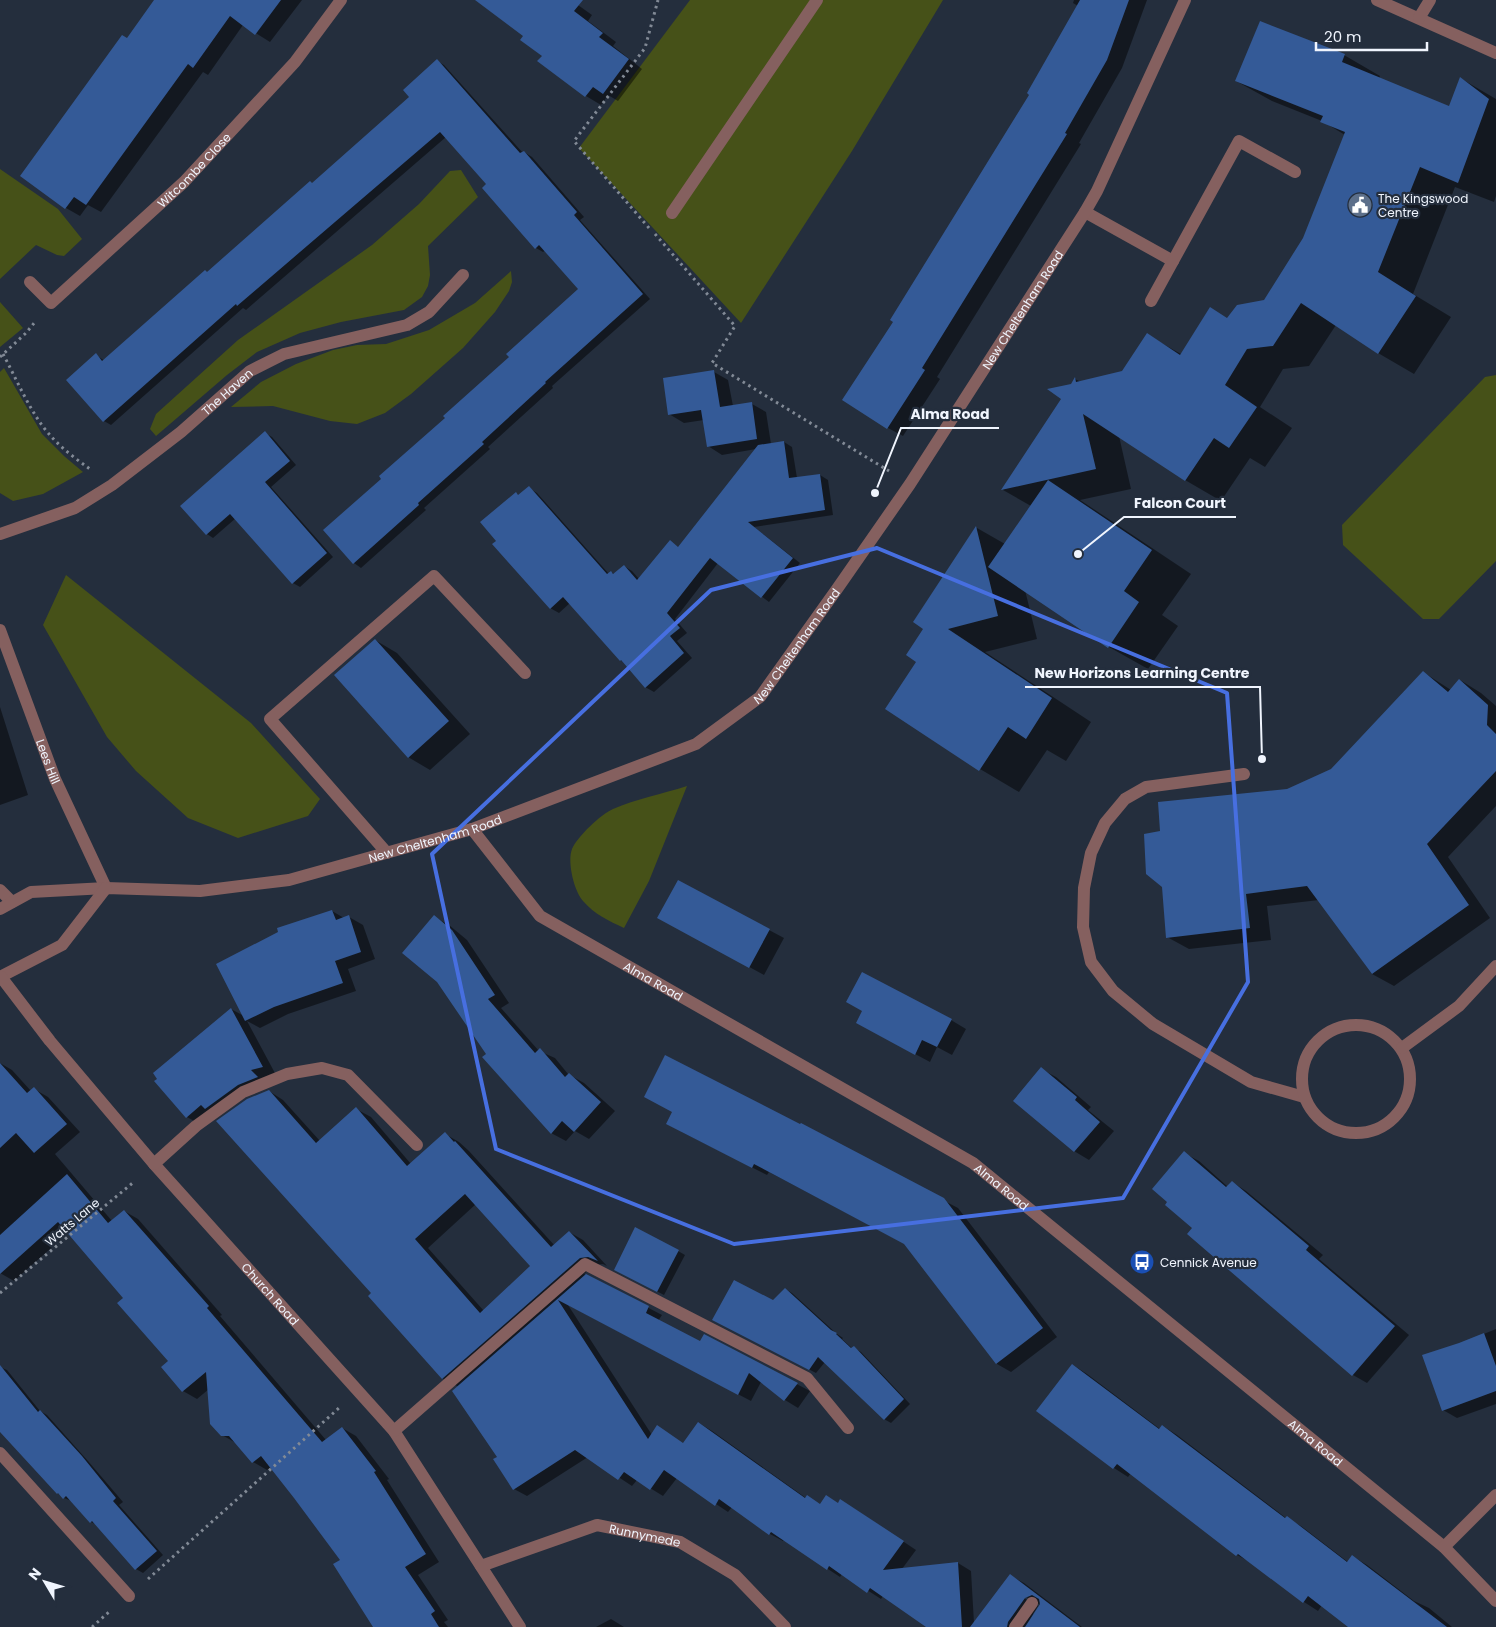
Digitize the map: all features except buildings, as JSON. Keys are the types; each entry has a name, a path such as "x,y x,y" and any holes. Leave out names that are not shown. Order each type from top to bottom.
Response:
{"street":[{"name":"Witcombe Close","path":"51,303 184,182 295,62 341,0"},
{"path":"672,213 817,0"},
{"name":"New Cheltenham Road","path":"0,909 31,892 106,888 200,891 289,880 386,853 472,829 696,744 760,697 838,589 910,484 1085,212 1097,191 1185,0"},
{"path":"1377,0 1496,53"},
{"path":"1419,18 1430,0"},
{"path":"1151,301 1238,141 1295,172"},
{"path":"1085,212 1173,261"},
{"name":"The Haven","path":"0,534 75,508 112,485 181,432 250,371 284,354 407,325 429,312 463,275"},
{"path":"30,282 51,303"},
{"path":"386,853 270,719 434,576 525,673"},
{"name":"Lees Hill","path":"0,630 55,779 106,888"},
{"path":"1244,774 1146,787 1125,799 1105,823 1091,853 1084,888 1083,927 1091,962 1113,992 1153,1024 1251,1082 1304,1096"},
{"name":"Alma Road","path":"472,829 540,916 973,1164 1444,1546 1496,1601"},
{"path":"0,977 62,945 106,888"},
{"path":"0,890 12,902"},
{"path":"1402,1048 1459,1006 1496,966"},
{"name":"Church Road","path":"0,977 50,1041 154,1164 394,1431 520,1627"},
{"path":"1358,1024 1383,1030 1402,1048 1411,1073 1410,1082 1407,1100 1391,1121 1368,1132 1341,1132 1318,1118 1304,1096 1302,1071 1312,1046 1332,1029 1358,1024"},
{"path":"154,1164 196,1126 243,1092 287,1074 322,1068 348,1075 417,1145"},
{"path":"394,1431 585,1264 807,1378 848,1428"},
{"path":"0,1453 129,1596"},
{"path":"1444,1546 1496,1495"},
{"name":"Runnymede","path":"481,1566 597,1525 662,1538 680,1542 735,1575 785,1627"},
{"path":"1015,1627 1032,1603"}],"path":[{"path":"658,0 645,48 574,141 735,326 712,363 910,484"},
{"path":"51,303 26,333 2,355 29,404 48,433 67,452 112,485"},
{"name":"Watts Lane","path":"0,1293 154,1164"},
{"path":"92,1627 358,1390"}],"highlighted area":[{"path":"877,548 1227,693 1248,982 1123,1198 734,1244 496,1149 432,854 711,590"}],"green space":[{"path":"690,0 943,0 852,151 741,323 579,148"},
{"path":"0,169 58,209 82,239 64,256 57,255 36,245 0,279"},
{"path":"461,170 478,197 428,246 430,275 428,286 422,297 404,310 341,322 300,333 257,352 156,436 150,429 156,414 238,340 372,245 419,204 450,171"},
{"path":"511,271 512,282 509,291 495,312 463,348 411,394 385,413 357,424 330,421 273,406 231,407 261,382 296,364 333,350 357,345 386,344 429,330 475,303"},
{"path":"0,302 23,328 0,347"},
{"path":"4,368 42,434 83,472 43,494 13,501 0,493 0,372"},
{"path":"1496,375 1496,561 1439,619 1423,619 1343,545 1342,525 1485,377"},
{"path":"66,575 251,723 320,799 308,816 238,838 188,818 136,771 107,737 43,625"},
{"path":"687,786 649,881 624,928 607,920 587,906 574,884 570,861 572,849 584,832 613,809 640,799"}],"place":[{"name":"The Kingswood Centre","path":"1360,205"},
{"name":"Alma Road","path":"875,493"},
{"name":"Falcon Court","path":"1078,554"},
{"name":"New Horizons Learning Centre","path":"1262,759"},
{"name":"Cennick Avenue","path":"1142,1262"}]}
